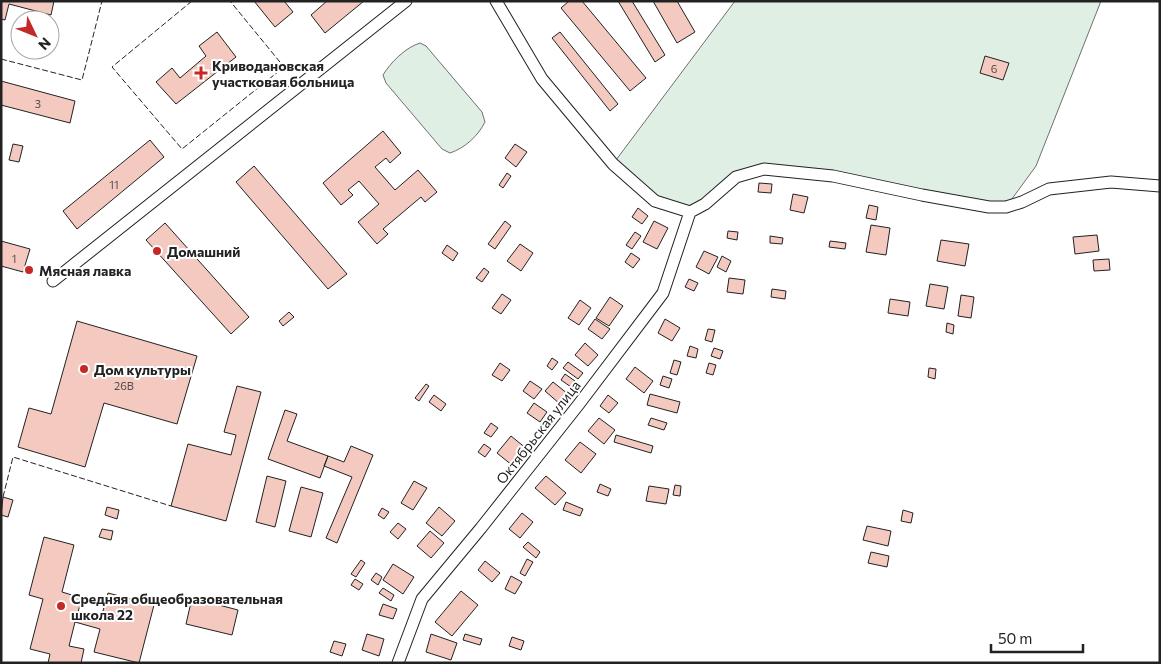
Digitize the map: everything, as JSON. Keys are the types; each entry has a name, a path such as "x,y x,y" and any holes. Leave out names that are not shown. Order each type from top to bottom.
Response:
{"street":[{"path":"53,281 406,1"},
{"path":"496,1 542,79 613,164 655,201 690,212 706,204 736,177 764,169 833,176 988,207 1006,206 1022,202 1049,189 1111,182 1160,186"},
{"name":"Октябрьская улица","path":"398,663 422,599 579,404 663,293 690,212"}],"green space":[{"path":"735,1 1101,1 1036,166 1006,207 764,169 736,177 690,212 655,201 613,164"},
{"path":"420,43 426,46 482,112 485,122 470,141 450,153 442,149 386,83 383,75 399,56 409,48"}],"building":[{"path":"1,1 54,1 52,10 32,10 9,4 5,20 1,19"},
{"path":"254,1 284,1 293,12 275,27"},
{"path":"327,1 364,1 325,33 311,15"},
{"path":"569,1 582,1 646,78 630,91 561,8"},
{"path":"618,1 632,1 665,55 655,62"},
{"path":"653,1 677,1 695,32 677,43"},
{"name":"Криводановская участковая больница","path":"217,32 236,57 176,104 156,82 172,68 180,78 206,56 199,46"},
{"path":"560,32 618,104 610,111 552,38"},
{"path":"985,56 1009,63 1003,80 980,73"},
{"path":"1,81 75,101 70,123 1,105"},
{"path":"383,131 401,153 390,163 386,158 375,167 395,190 418,170 437,192 425,202 421,197 383,229 388,234 377,244 358,222 379,204 359,181 348,190 353,195 341,205 323,183"},
{"path":"150,140 164,157 77,229 63,211"},
{"path":"13,144 23,146 19,162 9,160"},
{"path":"515,144 527,152 516,167 505,158"},
{"path":"254,166 347,274 328,289 236,182"},
{"path":"507,173 511,176 503,188 499,185"},
{"path":"759,183 772,184 771,193 758,192"},
{"path":"793,194 808,197 804,213 790,210"},
{"path":"869,205 878,207 876,220 866,218"},
{"path":"638,208 648,216 642,224 632,217"},
{"path":"505,221 511,226 495,249 488,244"},
{"path":"654,221 668,228 657,249 643,242"},
{"path":"165,223 249,317 231,334 146,240"},
{"path":"871,225 890,228 886,255 866,252"},
{"path":"728,231 738,232 737,240 727,238"},
{"path":"635,232 641,236 632,249 626,245"},
{"path":"1097,235 1099,251 1075,254 1073,237"},
{"path":"770,236 783,238 782,244 770,243"},
{"path":"941,240 969,244 965,266 937,261"},
{"path":"1,241 30,249 23,272 1,266"},
{"path":"830,241 846,243 845,249 829,247"},
{"path":"520,244 533,253 521,271 507,261"},
{"path":"447,245 458,253 453,261 442,253"},
{"path":"704,251 718,257 709,274 696,267"},
{"path":"631,253 640,259 633,268 625,262"},
{"path":"722,256 731,261 726,272 717,267"},
{"path":"1109,259 1110,270 1094,271 1093,260"},
{"path":"484,268 489,272 482,282 476,278"},
{"path":"729,278 745,280 743,294 727,292"},
{"path":"689,279 698,283 694,291 685,287"},
{"path":"930,284 948,287 944,309 926,306"},
{"path":"772,289 786,291 785,299 771,297"},
{"path":"502,294 511,300 501,314 492,308"},
{"path":"961,295 974,297 971,318 958,316"},
{"path":"610,297 623,306 609,326 596,318"},
{"path":"890,299 910,302 908,316 888,313"},
{"path":"580,300 591,308 579,325 568,318"},
{"path":"289,312 294,317 283,326 279,321"},
{"path":"595,319 610,329 602,339 588,329"},
{"path":"665,319 680,328 672,341 658,333"},
{"path":"77,321 197,356 177,424 104,403 85,467 18,447 29,408 51,414"},
{"path":"947,323 954,325 953,334 946,332"},
{"path":"708,329 715,330 712,342 705,340"},
{"path":"585,343 598,355 588,366 575,355"},
{"path":"690,346 698,349 696,358 687,356"},
{"path":"714,348 723,351 720,359 711,356"},
{"path":"552,358 558,362 552,370 547,366"},
{"path":"674,360 681,362 677,375 670,373"},
{"path":"568,362 583,373 578,379 563,368"},
{"path":"500,363 510,370 502,381 492,375"},
{"path":"709,363 716,365 713,375 706,373"},
{"path":"635,367 653,381 644,393 626,379"},
{"path":"929,368 936,369 935,379 928,377"},
{"path":"565,374 575,381 571,387 561,380"},
{"path":"663,376 672,379 669,388 660,385"},
{"path":"530,381 542,389 534,399 523,391"},
{"path":"553,382 568,394 560,404 545,391"},
{"path":"426,384 429,386 419,401 415,398"},
{"path":"237,386 261,392 226,521 171,506 188,444 231,455 236,435 224,432"},
{"path":"650,394 680,402 677,413 647,405"},
{"path":"434,395 446,404 441,411 429,402"},
{"path":"608,395 618,403 609,413 600,406"},
{"path":"534,403 547,412 540,422 527,413"},
{"path":"285,410 297,414 287,441 328,456 320,478 268,459"},
{"path":"599,418 615,430 604,444 588,431"},
{"path":"651,418 667,423 664,430 648,425"},
{"path":"491,423 498,428 491,437 484,433"},
{"path":"616,435 653,446 651,453 614,442"},
{"path":"511,436 527,449 513,466 497,453"},
{"path":"580,442 596,454 581,473 565,460"},
{"path":"484,444 491,449 485,457 478,452"},
{"path":"351,446 373,455 337,543 326,538 352,477 324,466 328,456 344,462"},
{"path":"267,476 286,481 275,527 256,522"},
{"path":"546,476 566,493 555,505 535,488"},
{"path":"414,481 427,488 413,510 401,503"},
{"path":"600,484 611,489 608,496 597,492"},
{"path":"675,485 681,486 680,496 673,495"},
{"path":"649,486 669,489 666,504 646,501"},
{"path":"301,487 323,493 311,537 289,531"},
{"path":"3,497 13,500 8,517 1,515"},
{"path":"566,502 583,509 580,516 563,510"},
{"path":"107,507 119,510 117,519 105,515"},
{"path":"439,507 455,521 442,536 426,523"},
{"path":"382,508 389,512 384,519 378,515"},
{"path":"903,510 913,513 911,523 901,521"},
{"path":"522,513 533,522 520,538 509,529"},
{"path":"398,523 406,529 398,539 390,532"},
{"path":"867,526 891,531 888,546 863,540"},
{"path":"102,529 113,531 111,540 99,537"},
{"path":"430,531 444,543 431,558 417,546"},
{"path":"44,537 74,545 62,592 82,598 78,612 101,618 108,593 154,605 139,663 94,652 100,629 75,622 69,646 84,649 81,663 48,663 50,654 30,649 43,599 29,595"},
{"path":"528,542 540,552 536,558 523,547"},
{"path":"871,552 889,556 887,567 868,563"},
{"path":"527,559 533,562 525,576 520,573"},
{"path":"361,560 365,563 356,577 351,574"},
{"path":"485,561 500,573 492,582 478,570"},
{"path":"393,564 414,577 403,594 383,580"},
{"path":"376,573 382,577 378,585 371,580"},
{"path":"511,576 522,582 515,594 505,589"},
{"path":"355,579 363,584 359,590 351,585"},
{"path":"383,588 394,595 391,601 379,593"},
{"path":"461,591 478,605 452,636 435,622"},
{"path":"192,598 238,610 232,635 186,624"},
{"path":"383,604 397,609 393,619 379,615"},
{"path":"367,634 384,639 379,656 362,650"},
{"path":"431,634 457,643 451,660 426,652"},
{"path":"465,634 482,639 480,645 463,640"},
{"path":"512,637 524,641 521,650 509,646"},
{"path":"334,641 346,644 342,656 330,652"}],"fence":[{"path":"1,59 82,80 102,1"},
{"path":"192,1 112,67 182,149 284,67 230,1"},
{"path":"3,497 13,457 171,506"}],"place":[{"name":"Криводановская участковая больница","path":"201,73"},
{"name":"Домашний","path":"157,251"},
{"name":"Мясная лавка","path":"29,270"},
{"name":"Дом культуры","path":"84,369"},
{"name":"Средняя общеобразовательная школа 22","path":"61,606"}]}
